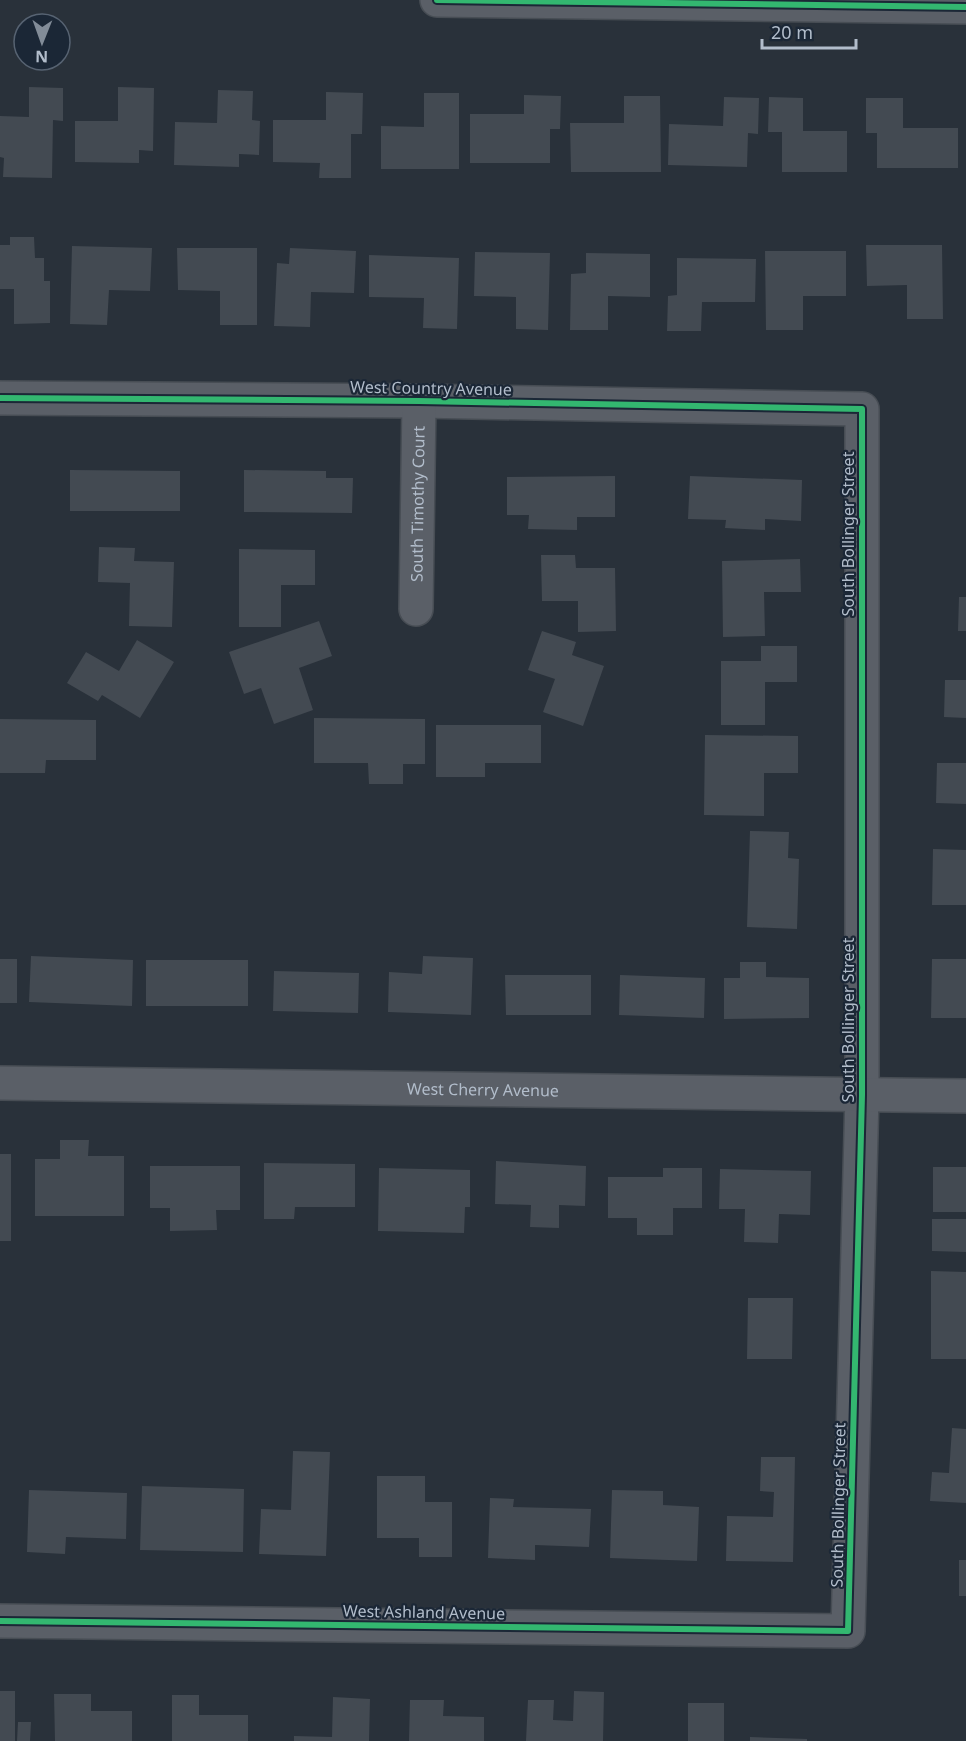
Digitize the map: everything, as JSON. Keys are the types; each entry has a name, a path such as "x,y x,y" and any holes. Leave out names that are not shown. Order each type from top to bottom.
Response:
{"street":[{"path":"437,0 966,7"},
{"name":"West Country Avenue","path":"0,398 419,401 862,409"},
{"name":"South Timothy Court","path":"417,609 419,401"},
{"name":"South Bollinger Street","path":"848,1631 862,1095 862,409"},
{"name":"West Cherry Avenue","path":"0,1083 966,1096"},
{"name":"West Ashland Avenue","path":"0,1621 848,1631"}],"building":[{"path":"29,87 63,88 63,121 53,120 52,178 3,177 4,158 0,157 0,116 29,117"},
{"path":"118,87 154,88 153,151 139,150 139,163 75,162 75,121 118,121"},
{"path":"218,90 253,91 252,120 260,121 259,155 239,154 239,167 174,165 175,122 217,123"},
{"path":"326,92 363,93 362,134 351,134 351,178 319,178 320,163 273,162 273,120 326,120"},
{"path":"424,93 459,93 459,169 381,169 381,126 424,127"},
{"path":"524,95 561,96 560,129 550,129 550,163 470,163 470,114 524,114"},
{"path":"624,96 660,96 661,172 571,172 570,123 624,123"},
{"path":"724,97 759,98 758,134 748,133 747,167 668,165 669,124 723,126"},
{"path":"769,97 803,98 803,131 847,131 847,172 782,172 782,132 768,132"},
{"path":"866,98 903,98 903,128 958,128 958,168 877,168 877,133 866,133"},
{"path":"10,237 34,237 35,258 44,258 44,281 50,281 50,323 14,324 14,289 0,289 0,245 10,245"},
{"path":"866,245 942,245 943,319 907,319 907,285 867,286"},
{"path":"72,246 152,248 150,291 109,290 107,325 70,324"},
{"path":"177,248 257,248 257,325 220,325 220,291 178,290"},
{"path":"290,248 356,251 354,293 311,292 310,327 274,326 277,263 289,264"},
{"path":"765,251 846,251 846,296 803,296 803,330 766,330"},
{"path":"475,252 550,253 548,330 516,329 516,297 474,296"},
{"path":"586,253 650,254 650,297 608,296 608,330 570,330 571,274 586,273"},
{"path":"369,255 459,258 457,329 423,328 424,298 369,297"},
{"path":"677,258 756,259 755,302 702,302 701,331 667,331 668,296 677,295"},
{"path":"70,470 180,471 180,511 70,511"},
{"path":"244,470 326,471 326,478 353,478 352,513 244,512"},
{"path":"615,476 615,517 577,517 577,530 528,529 529,515 507,515 507,477"},
{"path":"690,476 802,480 801,521 765,519 765,530 725,528 726,520 688,519"},
{"path":"99,547 135,548 134,561 174,562 172,627 129,626 130,583 98,582"},
{"path":"239,549 315,550 315,585 281,585 281,627 239,627"},
{"path":"541,555 575,555 576,568 615,568 616,631 578,632 578,601 542,601"},
{"path":"800,559 801,592 764,592 765,636 723,637 722,561"},
{"path":"959,597 966,597 966,631 958,631"},
{"path":"319,621 332,656 299,668 313,710 274,724 261,688 244,694 229,652"},
{"path":"542,631 576,642 572,655 604,666 583,726 543,712 555,679 528,670"},
{"path":"137,640 174,662 140,718 102,695 98,701 67,683 86,652 119,671"},
{"path":"761,646 797,646 797,682 765,682 765,725 721,725 721,661 761,661"},
{"path":"945,680 966,680 966,718 944,717"},
{"path":"314,718 425,719 425,764 403,764 403,784 369,784 368,763 314,763"},
{"path":"0,719 96,720 96,760 46,760 45,773 0,773"},
{"path":"436,725 541,725 541,763 485,763 485,777 436,777"},
{"path":"705,735 798,736 798,773 764,773 764,816 704,815"},
{"path":"937,763 966,763 966,804 936,803"},
{"path":"750,831 789,832 788,858 799,859 797,929 747,927"},
{"path":"933,849 966,850 966,905 932,905"},
{"path":"31,956 133,960 132,1006 29,1002"},
{"path":"423,956 473,958 471,1015 388,1012 389,972 422,974"},
{"path":"0,959 17,959 17,1003 0,1003"},
{"path":"932,959 966,959 966,1018 931,1018"},
{"path":"146,960 248,960 248,1006 146,1006"},
{"path":"740,962 766,962 766,977 809,978 809,1018 724,1019 724,978 740,978"},
{"path":"274,971 359,973 358,1013 273,1011"},
{"path":"505,975 591,975 591,1015 506,1015"},
{"path":"620,975 705,978 704,1018 619,1015"},
{"path":"60,1140 89,1140 88,1156 124,1156 124,1216 35,1216 35,1159 60,1159"},
{"path":"0,1154 11,1154 11,1241 0,1241"},
{"path":"496,1161 586,1166 585,1206 559,1205 559,1228 530,1227 531,1205 495,1204"},
{"path":"264,1163 355,1164 355,1207 295,1207 294,1219 264,1219"},
{"path":"150,1166 240,1166 240,1210 216,1210 217,1230 170,1231 170,1208 150,1208"},
{"path":"933,1167 966,1167 966,1212 933,1212"},
{"path":"379,1168 470,1170 470,1207 465,1207 464,1233 378,1231"},
{"path":"663,1168 702,1168 702,1208 673,1208 673,1235 637,1235 637,1218 608,1218 608,1177 663,1177"},
{"path":"720,1169 811,1171 810,1215 779,1214 778,1243 744,1242 745,1209 719,1209"},
{"path":"932,1219 966,1219 966,1252 932,1251"},
{"path":"931,1271 966,1272 966,1359 931,1359"},
{"path":"748,1298 793,1298 792,1359 747,1359"},
{"path":"952,1428 966,1429 966,1503 930,1501 932,1472 949,1473"},
{"path":"293,1451 330,1452 326,1556 259,1554 261,1509 291,1510"},
{"path":"761,1457 795,1457 793,1562 726,1561 727,1516 773,1517 774,1492 760,1491"},
{"path":"377,1476 425,1476 425,1502 452,1502 452,1557 419,1557 419,1538 377,1538"},
{"path":"142,1486 244,1489 243,1552 140,1550"},
{"path":"29,1490 127,1493 126,1539 66,1537 65,1554 27,1552"},
{"path":"612,1490 663,1491 663,1505 699,1507 697,1561 610,1558"},
{"path":"490,1498 514,1499 513,1507 591,1509 589,1547 535,1545 535,1560 488,1558"},
{"path":"959,1560 966,1560 966,1596 959,1596"},
{"path":"0,1691 15,1691 15,1741 0,1741"},
{"path":"574,1691 604,1692 603,1741 526,1741 528,1700 554,1700 553,1720 573,1721"},
{"path":"54,1694 91,1694 91,1711 132,1711 132,1741 55,1741"},
{"path":"172,1695 199,1695 199,1715 248,1715 248,1741 172,1741"},
{"path":"333,1697 370,1699 369,1741 294,1741 294,1736 332,1737"},
{"path":"410,1700 444,1700 443,1716 484,1717 484,1741 409,1741"},
{"path":"688,1703 724,1703 724,1741 688,1741"},
{"path":"18,1722 31,1722 30,1741 17,1741"},
{"path":"750,1737 807,1739 807,1741 750,1741"}],"cycle path":[{"path":"437,0 966,7"},
{"path":"0,398 419,401 862,409 862,1095 848,1631 0,1621"}]}
